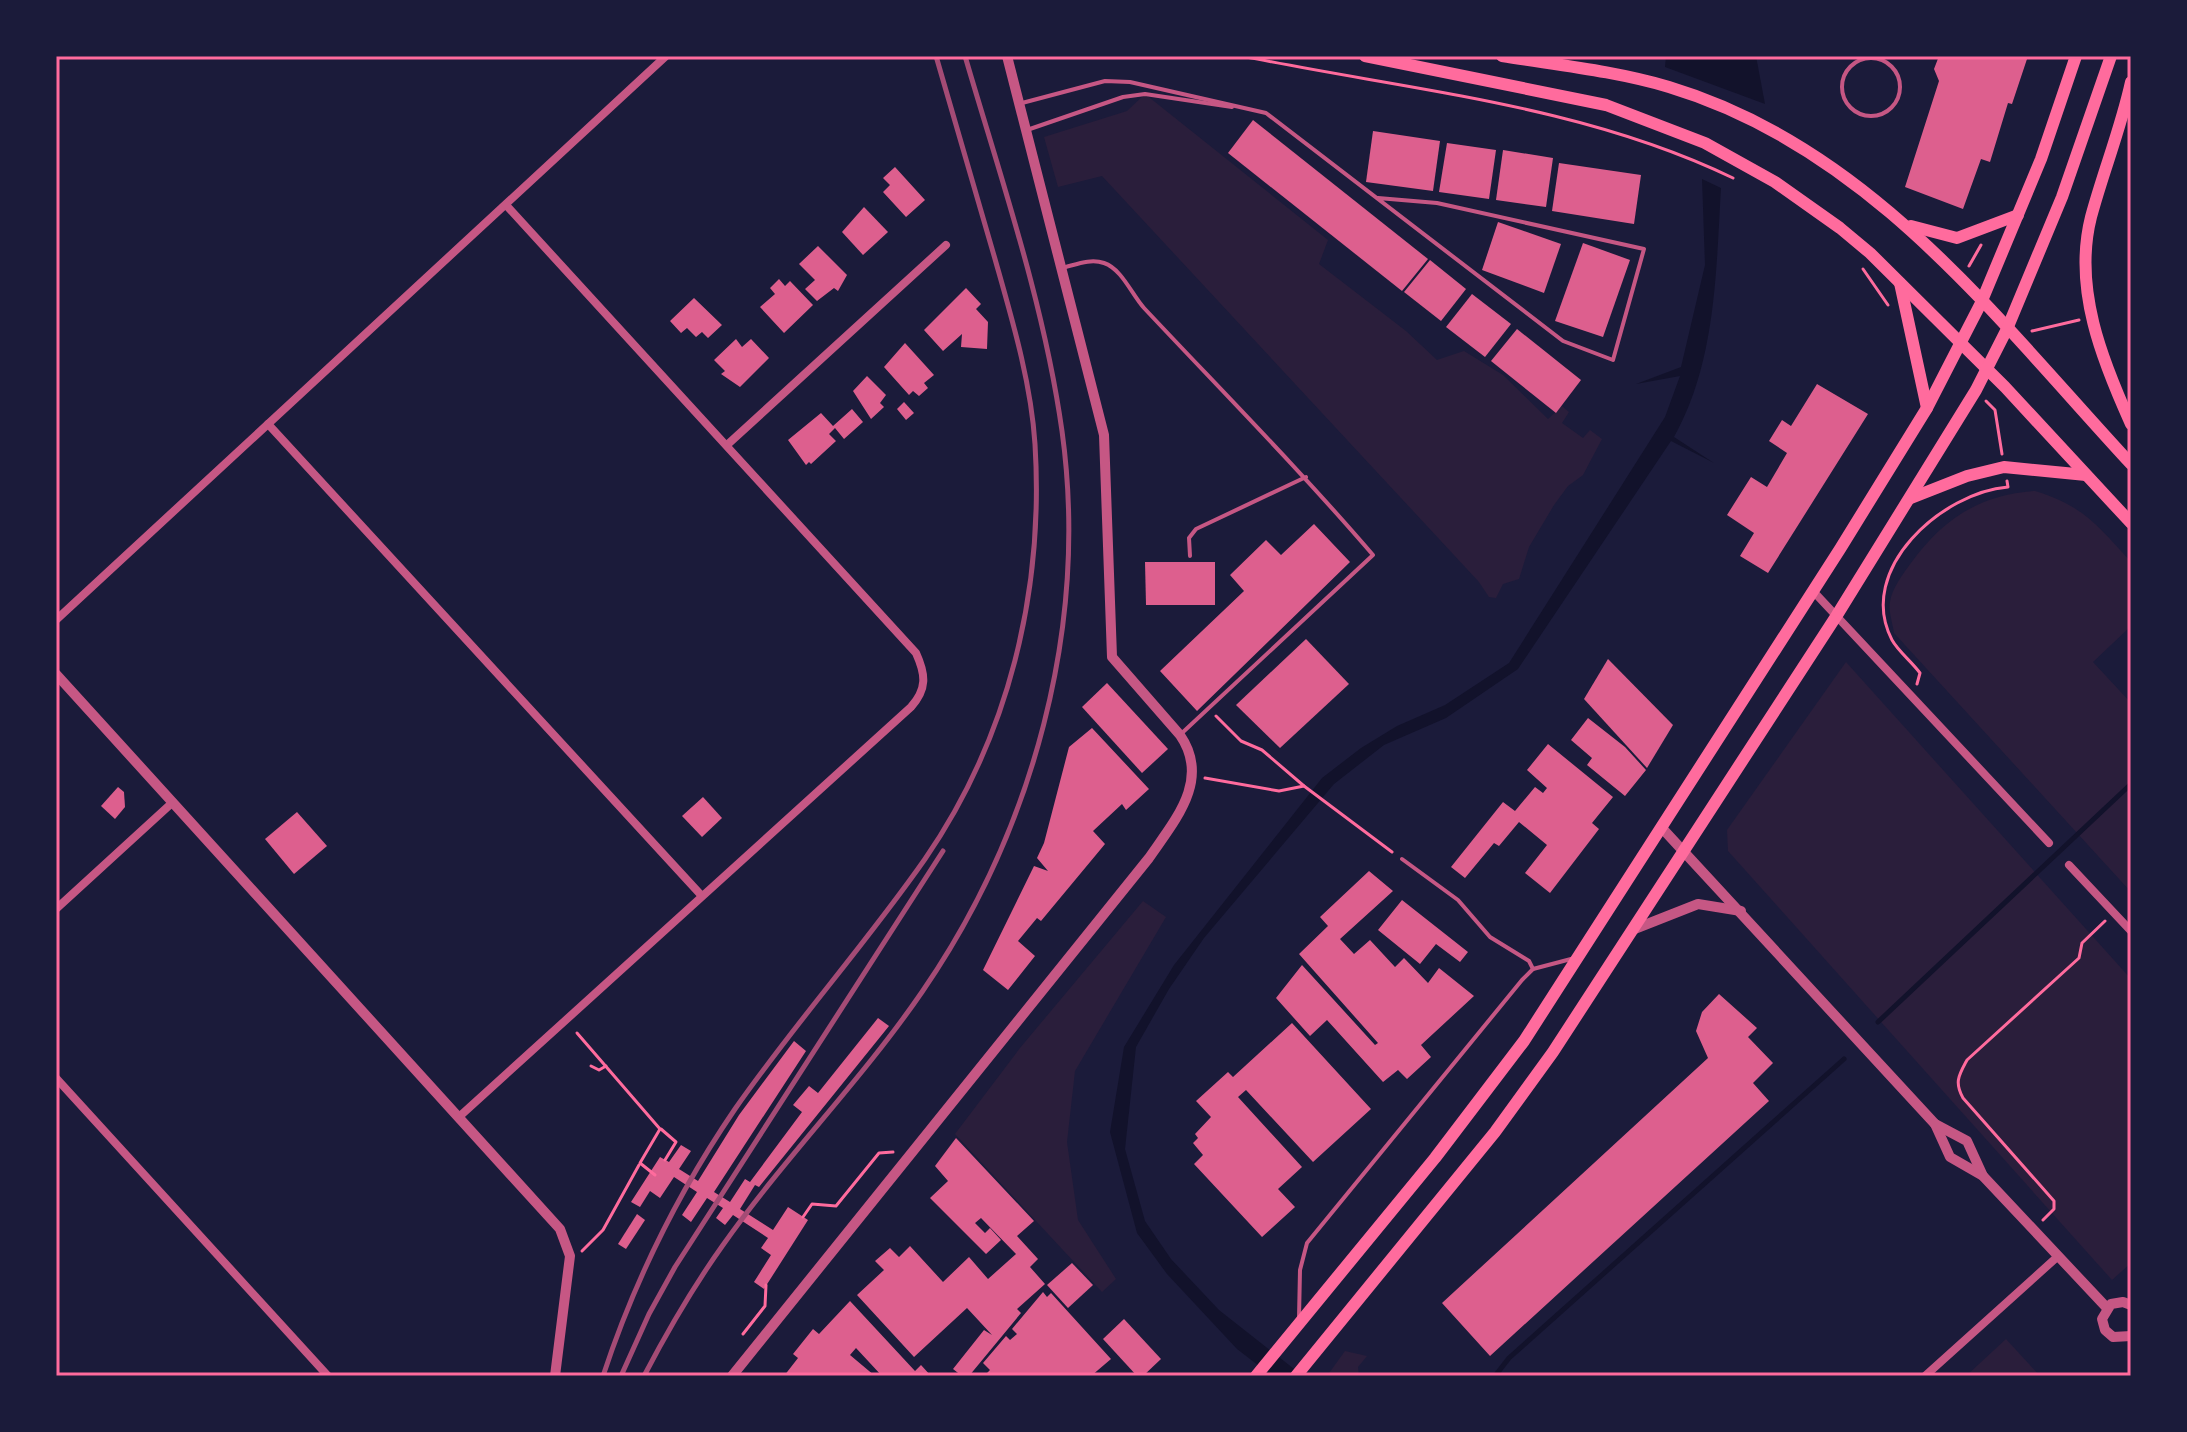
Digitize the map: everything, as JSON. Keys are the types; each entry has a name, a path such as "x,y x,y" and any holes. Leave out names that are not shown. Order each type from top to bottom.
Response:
{"highway":[{"path":"1365,56 1576,97 1675,130 1738,161 1811,206 1900,283 1987,369 2131,523"},
{"path":"1502,56 1669,87 1745,116 1848,176 1908,225 2131,464"},
{"path":"1256,1376 1479,1102 1578,958 1927,408 1981,303 2018,215 2076,56"},
{"path":"1296,1376 1495,1132 1553,1052 1911,498 2007,329 2062,197 2111,56"},
{"path":"2131,82 2090,220 2086,254 2086,286 2092,318 2115,390 2131,424"},
{"path":"1908,225 1957,238 2018,215"},
{"path":"1900,283 1927,408"},
{"path":"1911,498 1967,476 2004,467 2086,475"}],"street":[{"path":"56,620 666,56"},
{"path":"732,1376 1149,858 1177,818 1194,775 1189,748 1180,735 1112,657 1104,435 1007,56"},
{"path":"460,1116 911,707 921,695 925,682 916,653 506,205"},
{"path":"727,445 946,245"},
{"path":"268,424 701,895"},
{"path":"1813,591 2049,843"},
{"path":"56,674 555,1221 565,1237 569,1275 555,1376"},
{"path":"56,909 173,802"},
{"path":"1661,827 1935,1124 1950,1157 1983,1176"},
{"path":"2069,865 2131,931"},
{"path":"1631,931 1698,904 1741,911"},
{"path":"56,1078 328,1376"},
{"path":"1935,1124 1967,1141 1983,1176 2056,1258 2107,1308"},
{"path":"1925,1376 2056,1258"},
{"path":"2131,1305 2117,1302 2107,1308 2102,1319 2108,1334 2119,1339 2131,1336"}],"lane":[{"path":"1848,56 1851,66 1841,87 1847,105 1863,115 1882,115 1890,109 1899,93 1897,74 1891,66 1874,58 1851,66"},
{"path":"1019,104 1105,81 1130,82 1266,113 1563,341 1613,360 1644,249 1437,203 1378,198"},
{"path":"1026,130 1123,97 1145,94 1266,113"},
{"path":"1061,269 1090,261 1105,263 1114,269 1141,305 1306,477 1373,555 1180,735"},
{"path":"1190,556 1189,538 1196,529 1306,477"},
{"path":"1402,859 1458,900 1490,937 1529,961 1533,969"},
{"path":"1298,1326 1300,1270 1307,1243 1533,969 1578,958"}],"path":[{"path":"1242,56 1584,122 1645,139 1735,178"},
{"path":"1969,266 1983,242"},
{"path":"1857,261 1889,306"},
{"path":"2031,334 2033,329 2083,319"},
{"path":"1995,410 2003,460"},
{"path":"1910,693 1921,680 1920,673 1892,639 1886,617 1885,583 1889,573 1914,538 1945,508 1976,493 2008,487 2006,477"},
{"path":"1210,710 1241,741 1262,750 1304,786 1402,859"},
{"path":"1194,775 1265,789 1304,786"},
{"path":"2032,1230 2054,1209 2054,1201 1963,1098 1957,1087 1959,1074 1967,1060 2079,958 2082,943 2114,912"},
{"path":"577,1033 660,1129 676,1142 665,1160"},
{"path":"591,1066 599,1070 606,1066"},
{"path":"579,1254 603,1230 660,1129"},
{"path":"803,1217 812,1204 836,1206 879,1153 893,1152"},
{"path":"640,1163 655,1175"},
{"path":"743,1334 765,1306 769,1287 766,1285"}],"shaded area":[{"path":"1666,56 1756,56 1765,104 1665,67"},
{"path":"1145,94 1328,240 1319,264 1406,331 1437,360 1464,351 1503,375 1548,419 1562,406 1569,412 1562,423 1583,438 1590,430 1602,439 1583,475 1568,486 1529,547 1519,579 1503,584 1496,598 1489,597 1479,582 1102,176 1058,187 1044,137 1127,111"},
{"path":"1702,179 1721,188 1715,284 1698,378 1674,437 1714,463 1671,441 1518,669 1446,718 1384,745 1334,784 1204,938 1169,989 1136,1047 1125,1149 1145,1221 1171,1259 1219,1310 1303,1376 1272,1376 1237,1349 1167,1274 1137,1233 1110,1132 1124,1047 1174,965 1322,778 1361,748 1397,726 1445,705 1509,663 1665,417 1680,376 1636,384 1681,367 1705,265"},
{"path":"2035,491 2066,503 2089,519 2131,562 2131,626 2093,662 2131,703 2131,892 1894,633 1890,609 1893,592 1923,547 1950,522 1980,504 2015,493"},
{"path":"1846,662 2131,979 2131,1263 2112,1280 1728,851 1727,830"},
{"path":"1143,901 1166,917 1075,1071 1067,1142 1078,1220 1116,1279 1102,1292 955,1134 1020,1048"},
{"path":"2006,1339 2040,1376 1966,1376"},
{"path":"1345,1351 1367,1356 1358,1367 1359,1376 1327,1376"}],"building":[{"path":"1939,56 2028,56 2012,104 2008,103 1990,162 1981,159 1963,209 1905,187 1939,81 1934,69"},
{"path":"1253,120 1428,259 1402,291 1228,153"},
{"path":"1373,131 1440,141 1433,191 1366,182"},
{"path":"1447,143 1496,150 1489,199 1439,192"},
{"path":"1503,150 1553,158 1546,207 1496,200"},
{"path":"1559,163 1641,175 1634,224 1552,211"},
{"path":"895,167 925,200 906,217 883,192 890,185 883,178"},
{"path":"864,207 888,232 863,255 842,232"},
{"path":"1498,222 1561,244 1544,293 1482,270"},
{"path":"1583,243 1630,260 1603,337 1555,321"},
{"path":"818,246 847,275 838,291 834,288 817,301 805,289 815,280 799,264"},
{"path":"1430,260 1466,289 1441,321 1404,292"},
{"path":"779,279 785,286 790,281 813,305 784,333 760,307 775,294 770,288"},
{"path":"966,288 981,304 976,309 988,322 987,349 961,347 962,334 943,351 924,330"},
{"path":"1472,294 1511,324 1485,357 1446,327"},
{"path":"694,298 722,325 708,338 702,332 696,337 687,328 681,333 670,321"},
{"path":"1517,329 1581,380 1556,413 1491,361"},
{"path":"736,339 742,347 751,339 769,358 740,387 721,374 725,371 714,360"},
{"path":"905,343 934,375 924,383 928,388 919,396 913,391 909,395 884,367"},
{"path":"867,376 886,395 880,403 884,407 871,419 853,391"},
{"path":"1817,384 1868,414 1768,573 1740,556 1754,533 1727,515 1751,477 1767,487 1787,453 1769,441 1782,420 1791,426"},
{"path":"904,402 914,413 906,420 897,409"},
{"path":"852,409 863,422 844,439 835,428 829,434 836,441 806,465 788,440 821,413 833,426"},
{"path":"1314,524 1350,562 1197,711 1160,671 1244,591 1230,575 1266,540 1281,555"},
{"path":"1145,562 1215,562 1215,605 1146,605"},
{"path":"1306,639 1349,684 1280,748 1236,705"},
{"path":"1608,659 1673,725 1647,768 1584,699"},
{"path":"1107,683 1168,749 1142,773 1082,707"},
{"path":"1588,718 1625,747 1646,770 1625,796 1587,765 1592,758 1571,740"},
{"path":"1092,728 1149,789 1126,810 1122,804 1093,831 1105,844 1041,921 1037,918 1018,941 1035,956 1008,990 983,970 1034,866 1048,871 1037,858 1044,843 1069,747"},
{"path":"1548,744 1613,797 1592,823 1599,829 1550,893 1525,873 1547,845 1519,822 1499,846 1494,843 1465,878 1451,867 1503,802 1515,811 1535,787 1543,793 1547,788 1527,770"},
{"path":"118,787 124,792 125,807 115,819 101,806"},
{"path":"703,797 722,818 702,837 682,816"},
{"path":"297,812 327,846 294,874 265,839"},
{"path":"1369,871 1393,891 1340,939 1354,954 1370,940 1395,967 1404,958 1428,983 1439,968 1474,996 1421,1045 1431,1057 1407,1079 1398,1070 1383,1082 1327,1020 1310,1036 1276,998 1302,965 1375,1045 1378,1043 1299,954 1328,926 1320,917"},
{"path":"1402,900 1468,952 1460,962 1436,944 1420,964 1378,930"},
{"path":"1719,994 1757,1028 1748,1037 1773,1063 1753,1083 1769,1101 1490,1356 1442,1303 1708,1058 1696,1031 1702,1012"},
{"path":"878,1018 889,1026 759,1187 755,1185 740,1209 773,1230 788,1207 808,1220 764,1289 754,1282 771,1255 761,1248 768,1238 733,1215 725,1225 716,1218 723,1208 707,1198 691,1222 682,1215 697,1192 674,1177 660,1198 650,1191 640,1207 631,1202 660,1157 669,1162 681,1145 691,1151 679,1169 698,1181 739,1115 794,1041 806,1051 714,1192 730,1202 745,1179 750,1182 802,1112 793,1105 809,1086 818,1093"},
{"path":"1292,1023 1371,1109 1313,1162 1246,1090 1238,1097 1302,1167 1278,1189 1295,1207 1262,1237 1194,1164 1203,1155 1193,1143 1198,1138 1195,1134 1211,1117 1196,1101 1228,1072 1233,1077"},
{"path":"956,1138 1034,1221 1017,1236 1038,1259 1030,1267 1045,1284 1017,1309 1021,1313 969,1376 962,1376 953,1369 984,1330 992,1335 967,1308 914,1357 857,1295 884,1270 875,1261 890,1248 899,1257 910,1246 943,1282 969,1257 988,1279 1016,1254 981,1218 975,1223 985,1233 990,1228 1001,1240 986,1254 930,1198 948,1181 935,1166"},
{"path":"637,1214 645,1220 626,1249 618,1244"},
{"path":"1072,1263 1093,1285 1068,1308 1047,1285"},
{"path":"1043,1292 1047,1297 1051,1293 1111,1359 1091,1376 984,1376 990,1370 983,1363 1006,1336 1010,1340 1017,1334 1012,1329"},
{"path":"850,1301 915,1371 921,1365 931,1376 882,1376 856,1348 850,1355 875,1376 784,1376 798,1358 793,1354 813,1329 819,1334"},
{"path":"1124,1319 1161,1359 1143,1376 1137,1376 1103,1339"}],"waterway":[{"path":"1878,1022 2131,784"},
{"path":"1495,1376 1509,1358 1844,1059"}],"railway":[{"path":"603,1376 644,1272 695,1172 758,1077 902,891 954,812 979,763 1015,661 1033,554 1036,499 1033,421 1014,328 936,56"},
{"path":"644,1376 681,1309 723,1245 898,1025 961,930 994,864 1022,795 1044,724 1059,652 1067,578 1068,504 1062,431 1033,289 965,56"},
{"path":"621,1376 649,1314 675,1267 943,851"}]}
